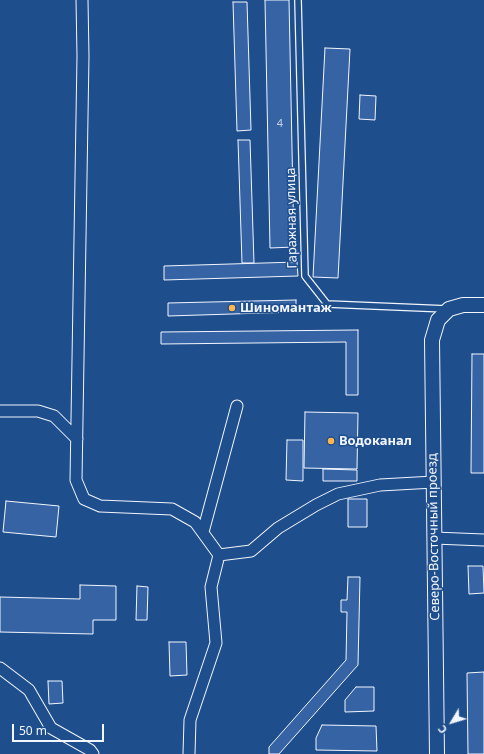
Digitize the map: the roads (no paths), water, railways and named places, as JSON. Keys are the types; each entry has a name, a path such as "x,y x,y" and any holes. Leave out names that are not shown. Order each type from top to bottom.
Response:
{"street":[{"path":"82,0 83,64 76,480 84,499 100,506 172,510 195,522 219,555 211,587 216,643 190,720 189,754"},
{"path":"450,309 463,306 484,305"},
{"name":"Северо-Восточный проезд","path":"437,754 432,340 438,320 450,309"},
{"path":"203,532 237,406"},
{"path":"0,411 38,411 54,416 77,439"},
{"path":"219,555 251,551 278,528 316,505 338,494 380,485 434,482"},
{"path":"434,538 484,540"},
{"path":"0,668 29,690 51,728 90,750 93,754"}],"lane":[{"name":"Гаражная улица","path":"298,0 305,276 326,304 450,309"}],"place":[{"name":"Шиномантаж","path":"232,308"},
{"name":"Водоканал","path":"331,441"}]}
